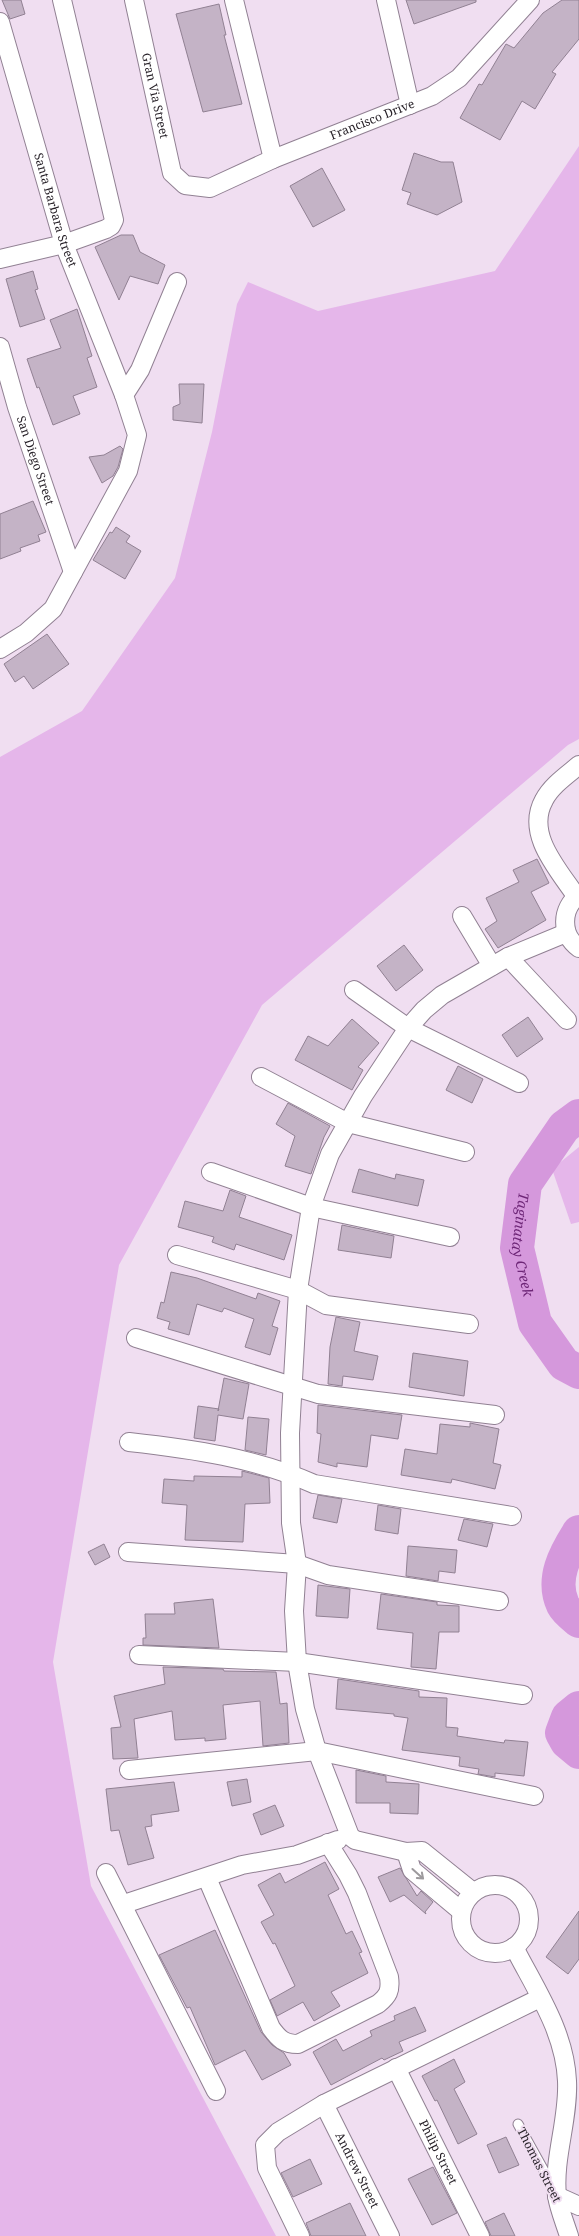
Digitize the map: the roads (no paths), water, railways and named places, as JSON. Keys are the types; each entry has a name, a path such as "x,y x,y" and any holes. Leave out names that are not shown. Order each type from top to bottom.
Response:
{"street":[{"path":"0,259 64,244 106,229 112,226 114,220 62,0"},
{"name":"Gran Via Street","path":"134,0 172,173 185,185"},
{"path":"234,0 273,159"},
{"path":"386,0 410,105"},
{"name":"Francisco Drive","path":"185,185 210,188 273,159 432,96 458,78 530,0"},
{"name":"Santa Barbara Street","path":"0,22 64,244 124,395 137,435 128,471 53,609 41,622 0,648"},
{"path":"124,395 140,370 176,282"},
{"name":"San Diego Street","path":"0,347 17,407 73,572"},
{"path":"579,765 544,800 537,822 544,846 578,896 566,913 566,933 579,948"},
{"path":"462,916 492,966"},
{"path":"473,1892 422,1852 406,1852 355,1840 350,1836 317,1752 305,1709 297,1662 294,1611 296,1564 290,1523 292,1384 298,1290 311,1207 330,1154 362,1096 408,1028 424,1010 442,995 508,957 566,933"},
{"path":"508,957 567,1020"},
{"path":"354,990 408,1028 519,1083"},
{"path":"261,1078 348,1123 465,1152"},
{"path":"211,1172 311,1207 450,1236"},
{"path":"177,1254 298,1290 326,1305 469,1324"},
{"path":"136,1338 292,1384 318,1394 495,1415"},
{"path":"129,1442 205,1451 290,1473 314,1484 512,1516"},
{"path":"128,1552 296,1564 328,1575 499,1601"},
{"path":"139,1655 297,1662 523,1695"},
{"path":"129,1770 317,1752 534,1796"},
{"path":"124,1904 242,1865 297,1856 350,1836"},
{"path":"207,1878 271,2028 279,2039 287,2044 298,2044 378,2004 387,1997 391,1989 389,1977 357,1893 328,1843"},
{"path":"406,1852 412,1870 461,1911"},
{"path":"106,1873 124,1904 216,2091"},
{"path":"488,1885 504,1886 522,1898 527,1908 527,1930 514,1947 503,1952 491,1953 480,1950 464,1934 461,1923 461,1911 465,1900 473,1892 488,1885"},
{"path":"514,1947 556,2026 567,2080 566,2112 560,2150 557,2196 579,2206"},
{"path":"300,2236 267,2168 265,2145 278,2132 324,2104 540,1998"},
{"name":"Philip Street","path":"396,2068 480,2236"},
{"name":"Andrew Street","path":"324,2104 390,2236"},
{"name":"Thomas Street","path":"557,2196 569,2236"}],"lane":[{"name":"Thomas Street","path":"518,2124 557,2196"}],"waterway":[{"name":"Taginatay Creek","path":"579,1116 564,1127 525,1184 517,1248 535,1323 564,1364 579,1372"},
{"name":"Taginatay Creek","path":"579,1532 561,1567 558,1586 563,1605 579,1621"},
{"name":"Taginatay Creek","path":"579,1708 568,1717 562,1733 567,1742 579,1752"}]}
